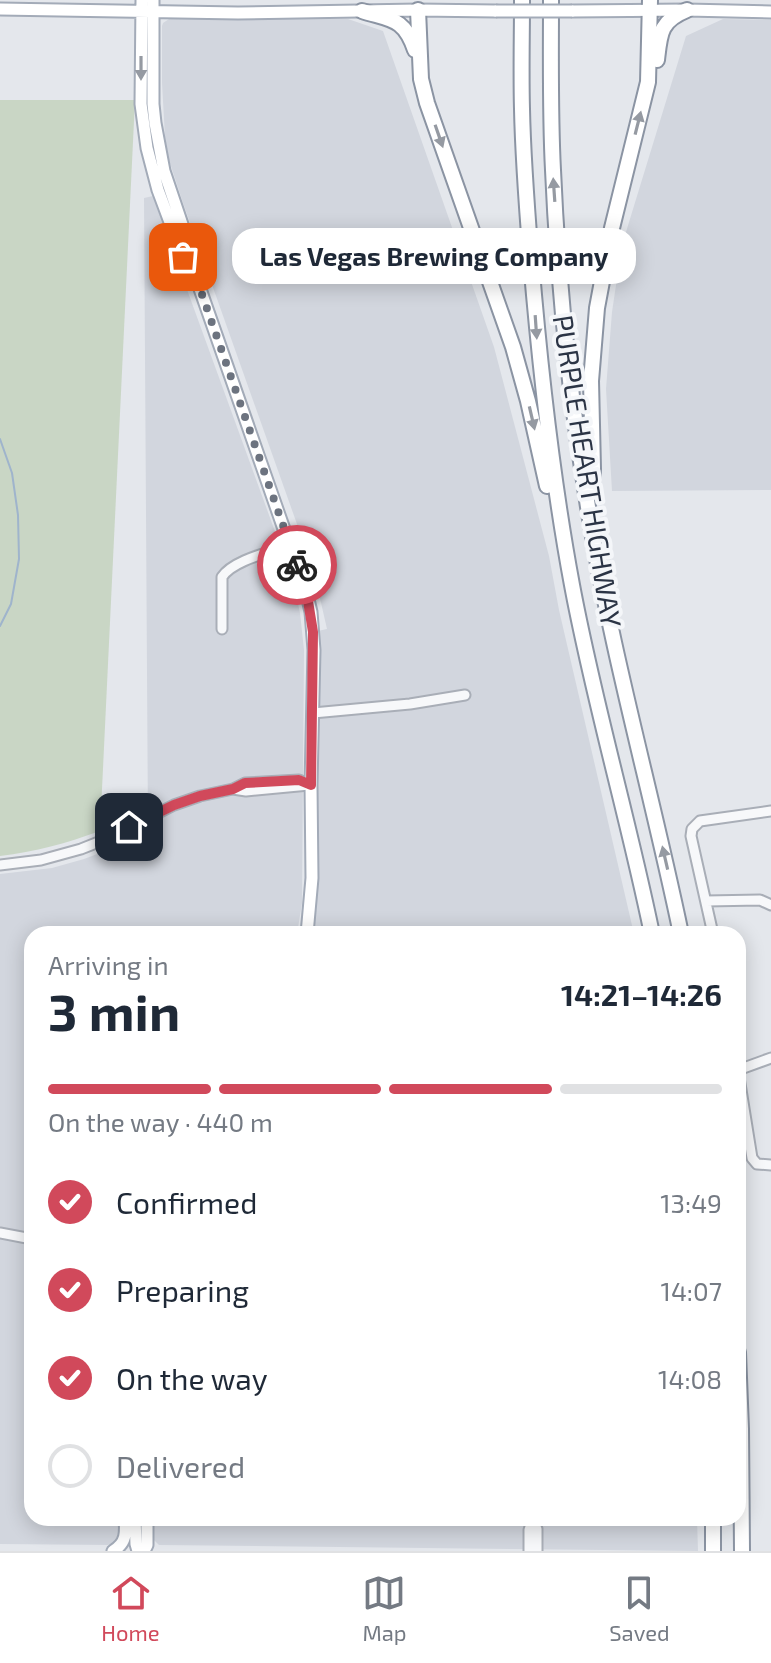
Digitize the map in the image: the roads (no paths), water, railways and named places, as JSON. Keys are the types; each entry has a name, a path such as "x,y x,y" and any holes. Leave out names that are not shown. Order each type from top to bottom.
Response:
{"highway":[{"path":"513,0 514,56 522,109"},
{"name":"PURPLE HEART HIGHWAY","path":"522,0 526,191 539,359 553,470 572,585 598,708 650,926"},
{"name":"PURPLE HEART HIGHWAY","path":"551,0 553,169 567,365 590,517 616,653 679,926"},
{"path":"590,517 593,469 591,381 597,308 612,228 648,82 650,5"},
{"path":"422,7 419,61 427,103 519,367 542,459 584,674 598,708"},
{"path":"648,82 656,67 663,27 687,10"},
{"path":"362,11 389,18 404,27 419,61"},
{"path":"713,1526 713,1551"},
{"path":"743,1526 743,1547"}],"main road":[{"path":"0,9 147,6 362,11 422,7 572,11 650,5 687,10 771,12"},
{"path":"147,6 155,123 164,171 192,254 192,266 311,612 314,650 312,878 308,926"},
{"path":"113,1551 120,1547 125,1538 125,1526"},
{"path":"135,1526 138,1551"},
{"path":"144,1551 147,1526"}],"street":[{"path":"222,629 222,577 226,570 290,545"},
{"path":"313,713 388,707 465,695"},
{"path":"0,865 41,860 81,849 200,796 233,789 246,791 311,785"},
{"path":"711,926 691,836 693,825 700,821 771,811"},
{"path":"706,901 760,900 771,905"},
{"path":"746,1067 771,1058"},
{"path":"746,1120 752,1158 757,1164 771,1165"},
{"path":"0,1233 24,1238"},
{"path":"529,1551 530,1526"},
{"path":"536,1526 537,1551"}],"waterway":[{"path":"0,439 12,473 18,515 19,559 11,604 0,626"}],"place":[{"name":"Las Vegas Brewing Company","path":"183,257"}]}
